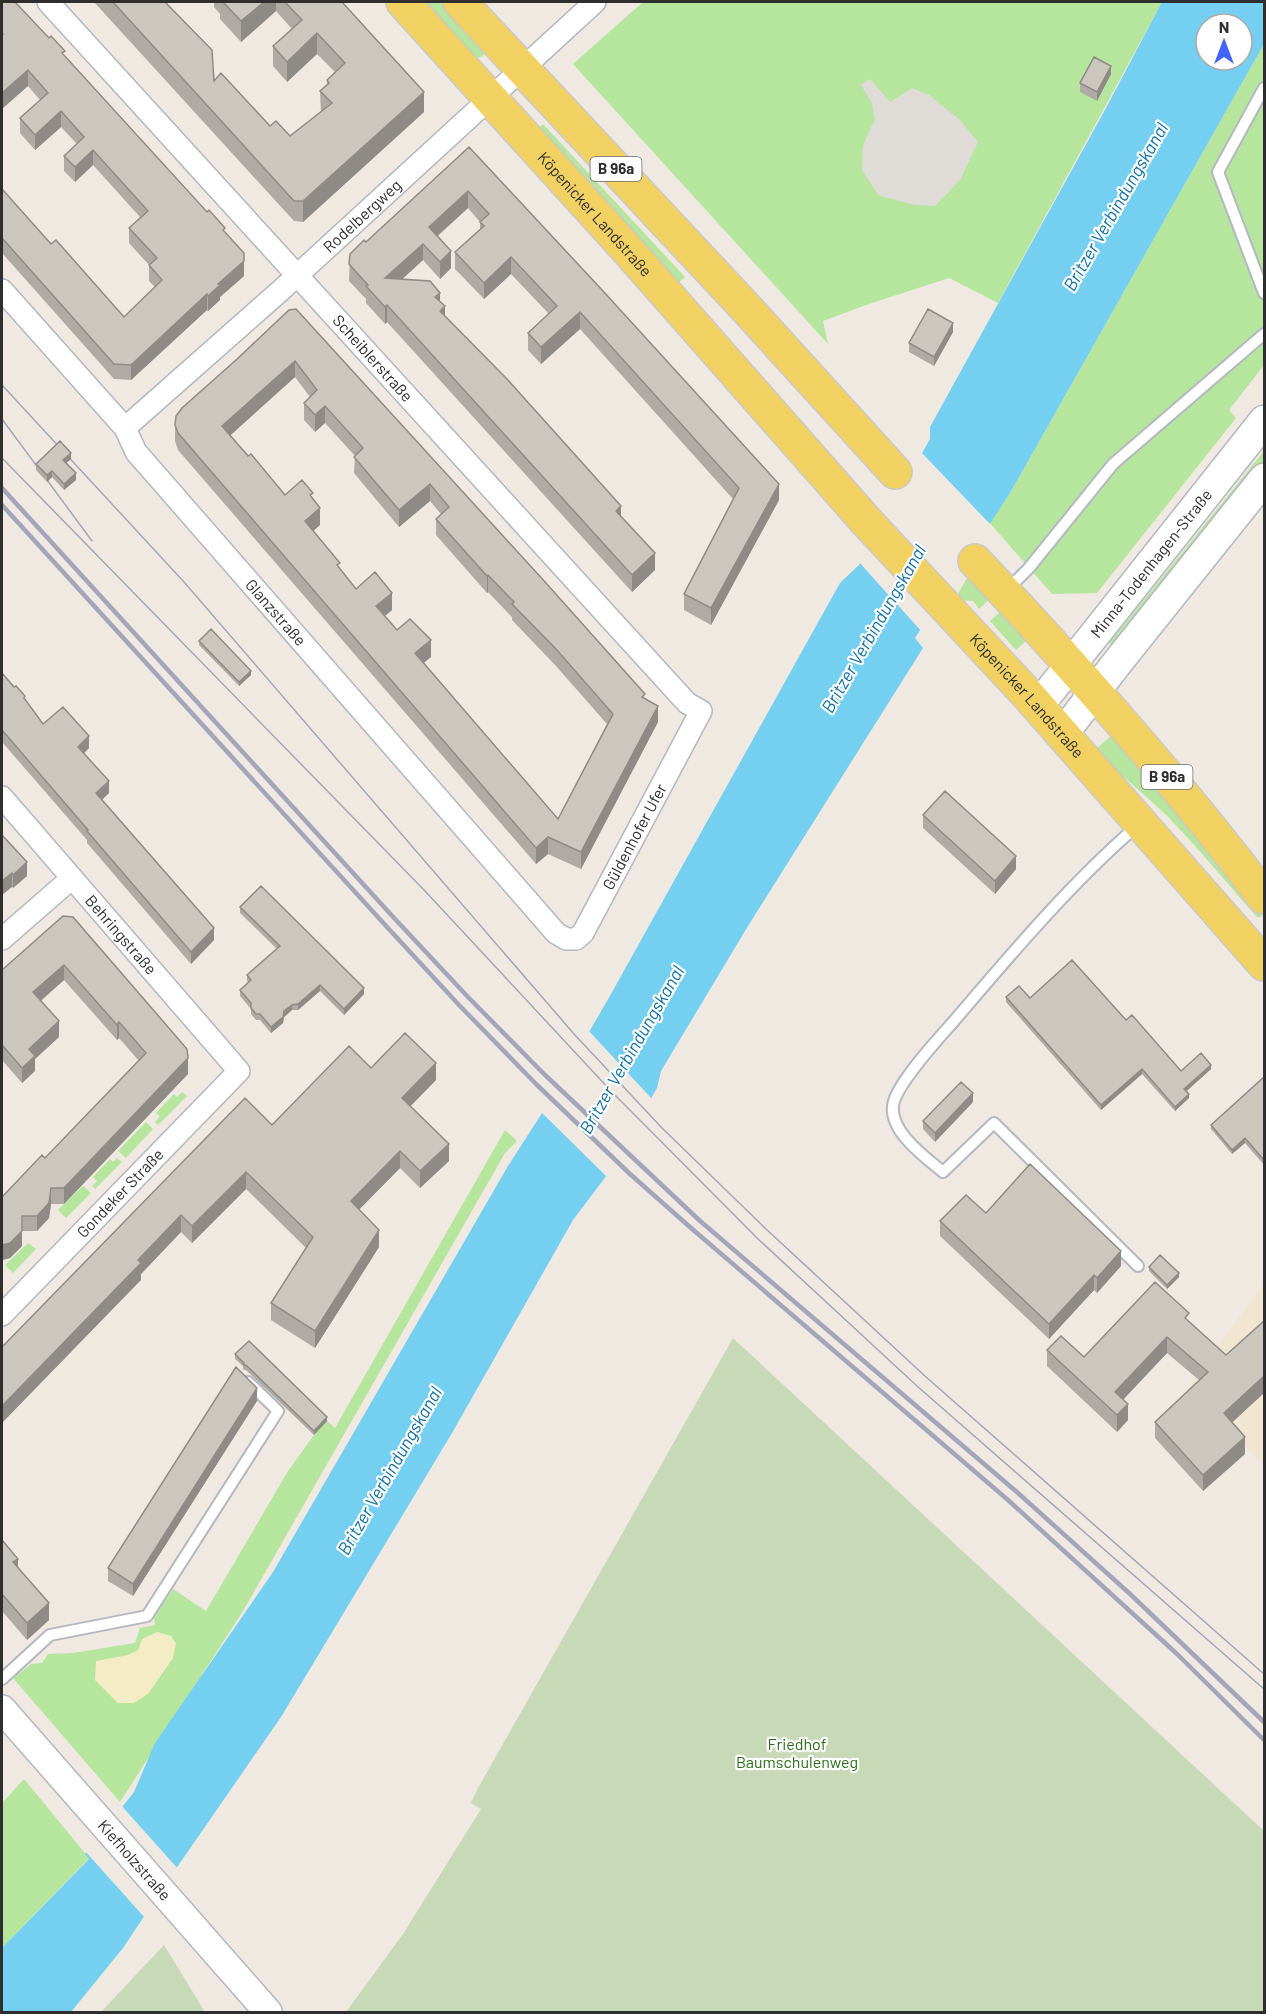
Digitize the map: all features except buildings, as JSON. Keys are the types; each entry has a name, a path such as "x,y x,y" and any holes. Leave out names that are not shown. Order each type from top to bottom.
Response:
{"main road":[{"name":"Köpenicker Landstraße","path":"403,2 866,521 1038,706 1264,964"},
{"name":"B 96a","path":"460,2 895,472"},
{"path":"786,429 789,355"},
{"name":"Minna-Todenhagen-Straße","path":"1038,706 1264,421"},
{"path":"1062,735 1094,691 1264,479"},
{"name":"B 96a","path":"975,561 1094,691 1264,897"}],"street":[{"name":"Scheiblerstraße","path":"48,2 687,703 701,711"},
{"name":"Rodelbergweg","path":"125,428 297,275 595,2"},
{"name":"Glanzstraße","path":"2,290 125,428 136,452 556,933"},
{"name":"Güldenhofer Ufer","path":"556,933 566,939 576,939 583,933 701,711"},
{"name":"Behringstraße","path":"2,797 239,1071"},
{"path":"2,939 72,878"},
{"name":"Gondeker Straße","path":"2,1315 239,1071"},
{"name":"Kiefholzstraße","path":"2,1709 268,2013"}],"lane":[{"path":"1264,87 1218,172 1264,293"},
{"path":"1005,593 1029,568 1113,464 1264,334"},
{"path":"1138,1266 994,1123 943,1172 909,1143 894,1117 893,1105 898,1091 934,1044 1027,936 1063,897 1140,823"},
{"path":"2,1678 50,1635 147,1616 278,1411 242,1377"}],"shaded area":[{"path":"870,79 890,102 912,88 929,95 960,120 978,142 960,180 935,206 914,205 878,195 862,170 863,146 875,120 872,103 861,85"},
{"path":"1264,1284 1264,1465 1188,1387"}],"green space":[{"path":"424,2 445,2 486,53 480,58 474,57"},
{"path":"643,2 1162,2 998,303 949,278 823,321 828,344 573,64"},
{"path":"1264,44 1264,365 1229,410 1236,418 1097,593 1052,594 989,522 1010,493 1248,72 1254,72 1254,62"},
{"path":"543,124 685,277 678,283 538,128"},
{"path":"1264,451 1264,467 1115,650 1109,643"},
{"path":"970,573 991,598 979,609 973,601 959,600 956,597"},
{"path":"1002,610 1028,639 1016,650 990,621"},
{"path":"1113,734 1224,865 1262,915 1261,917 1257,917 1167,816 1095,750"},
{"path":"182,1092 187,1096 158,1125 155,1122 160,1116 156,1113 174,1094 177,1097"},
{"path":"146,1122 153,1129 126,1158 118,1151"},
{"path":"505,1130 517,1141 505,1153 243,1611 120,1802 13,1678 31,1664 42,1663 48,1654 73,1653 135,1643 140,1628 155,1625 154,1618 173,1589 206,1611 288,1471 327,1421 335,1428"},
{"path":"117,1158 122,1162 95,1189 92,1186 97,1181 93,1177 110,1159 113,1162"},
{"path":"83,1186 91,1193 66,1218 58,1210"},
{"path":"28,1243 36,1249 13,1273 5,1265"},
{"name":"Friedhof Baumschulenweg","path":"733,1338 1264,1831 1264,2012 346,2012 403,1934 481,1809 471,1803 478,1788"},
{"path":"24,1779 89,1858 2,1948 2,1803"},
{"path":"164,1945 205,2012 101,2012"}],"sand":[{"path":"157,1632 171,1636 176,1643 173,1658 148,1694 134,1703 118,1703 95,1680 96,1661 128,1655 138,1650 142,1639"}],"water":[{"name":"Britzer Verbindungskanal","path":"1162,2 1264,2 1264,44 1254,62 1254,12 1194,12 1194,72 1248,72 1010,493 915,638 923,648 748,926 661,1071 657,1088 607,1175 573,1220 452,1433 281,1717 123,1948 71,2012 2,2012 2,1948 89,1859 85,1854 134,1792 155,1743 273,1572 508,1166 544,1110 611,994 840,583 859,565 930,439 930,427"}],"pier":[{"path":"920,451 991,525 922,632 858,561"},
{"path":"587,1029 653,1100 608,1178 540,1111"},
{"path":"120,1804 179,1870 146,1919 84,1850"}],"tram line":[{"path":"2,385 184,582 574,1034 662,1128 766,1229 926,1377 1264,1674"},
{"path":"2,419 92,541"},
{"path":"2,458 425,891 611,1091 757,1238 917,1386 1264,1689"}],"railway":[{"path":"2,488 395,919 544,1074 699,1220 1018,1493 1129,1593 1264,1722"},
{"path":"2,505 387,927 536,1084 630,1174 691,1228 1008,1500 1176,1653 1264,1740"}]}
